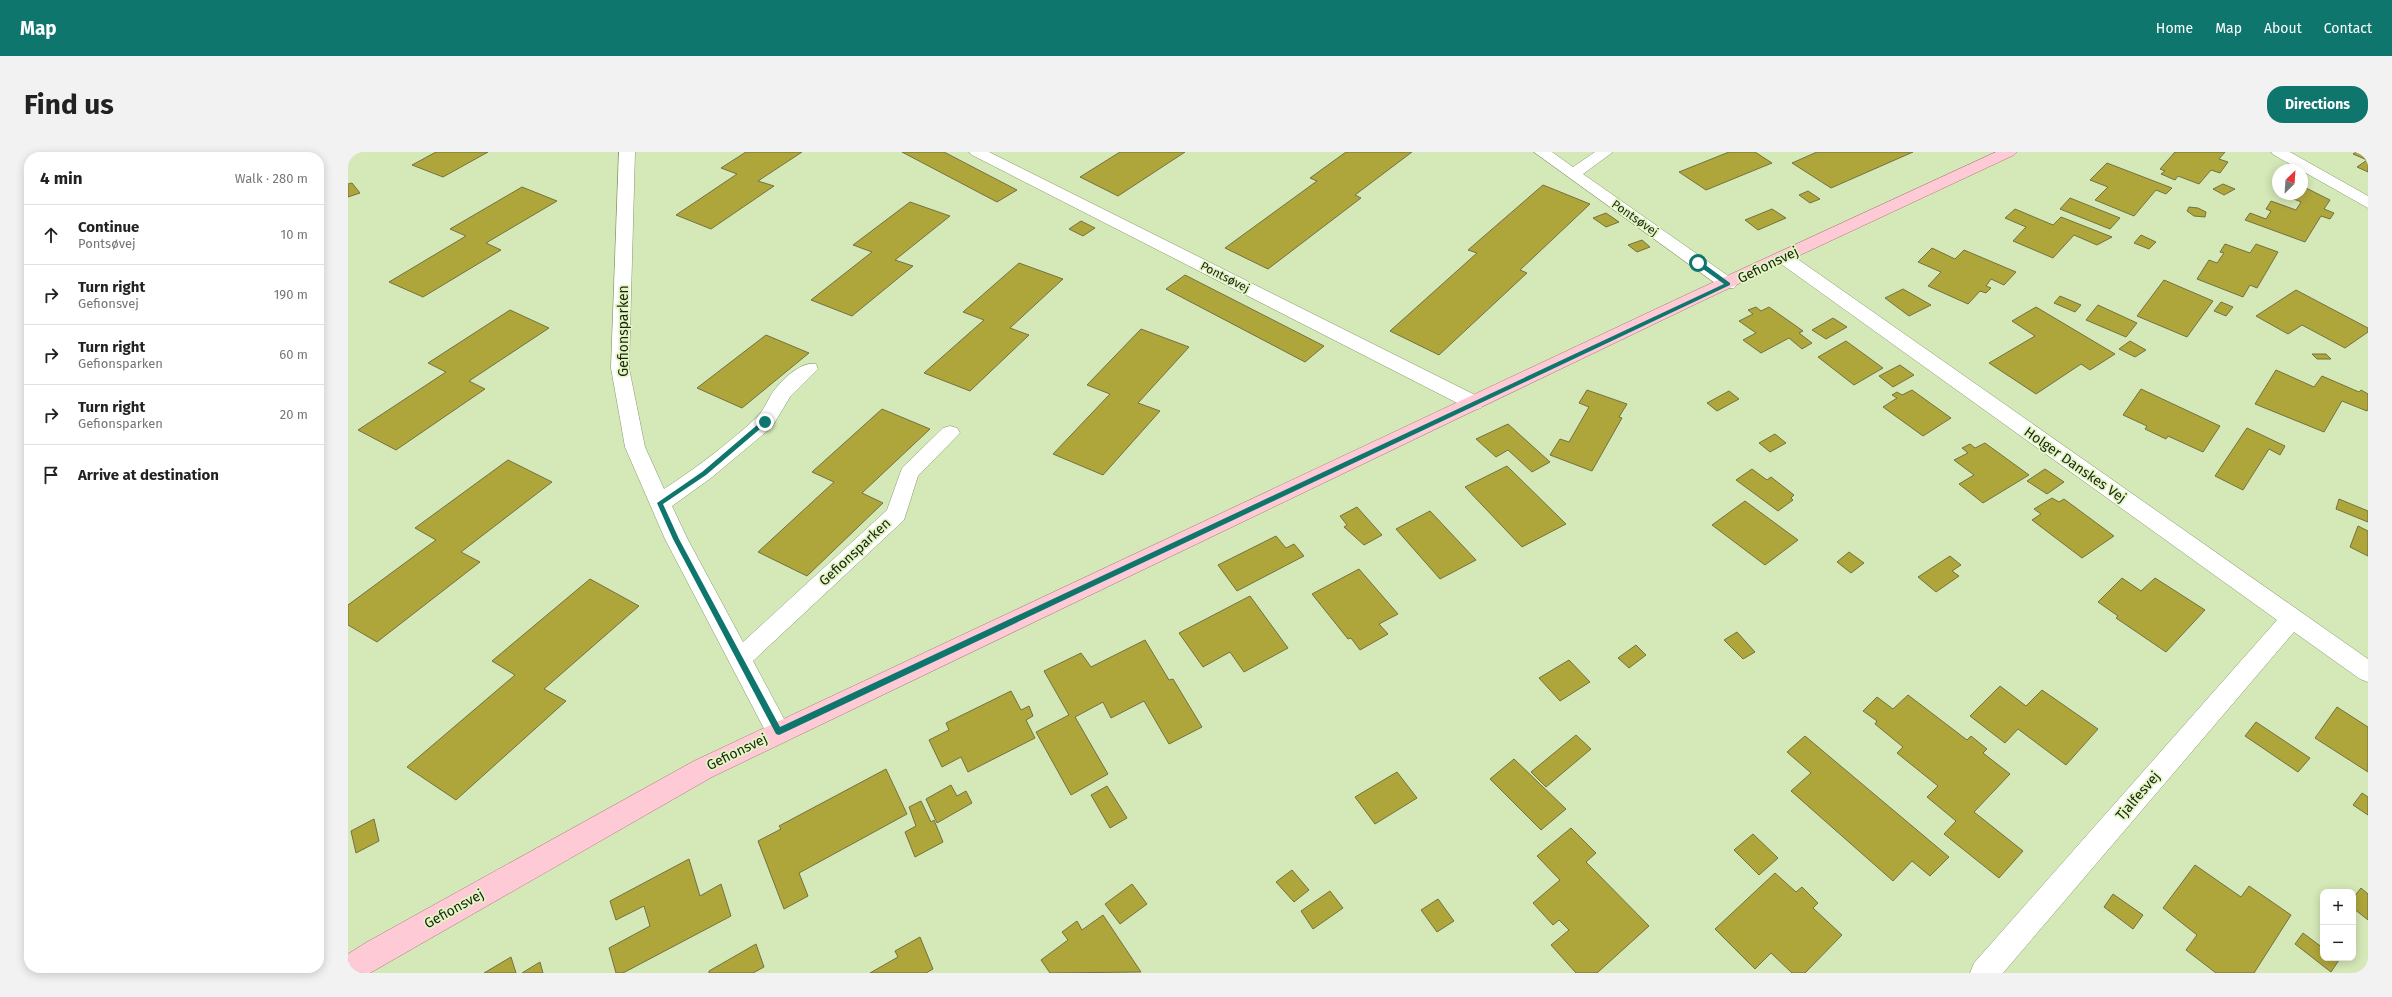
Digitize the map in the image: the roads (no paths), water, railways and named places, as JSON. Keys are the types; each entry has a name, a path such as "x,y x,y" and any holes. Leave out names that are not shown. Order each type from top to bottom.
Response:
{"main road":[{"name":"Gefionsvej","path":"348,971 377,952 696,772 1783,257 2009,152"}],"street":[{"name":"Gefionsparken","path":"627,152 620,368 635,447 676,539 779,732"},
{"name":"Pontsøvej","path":"977,152 1474,403"},
{"name":"Pontsøvej","path":"1542,152 1728,284"},
{"path":"1572,174 1605,152"},
{"path":"2279,152 2368,203"},
{"name":"Holger Danskes Vej","path":"1783,257 2368,672"},
{"path":"660,503 704,473 765,422 783,392 809,369"},
{"name":"Gefionsparken","path":"740,659 896,514 909,473 950,433"},
{"name":"Tjalfesvej","path":"1984,973 2292,619"}]}
